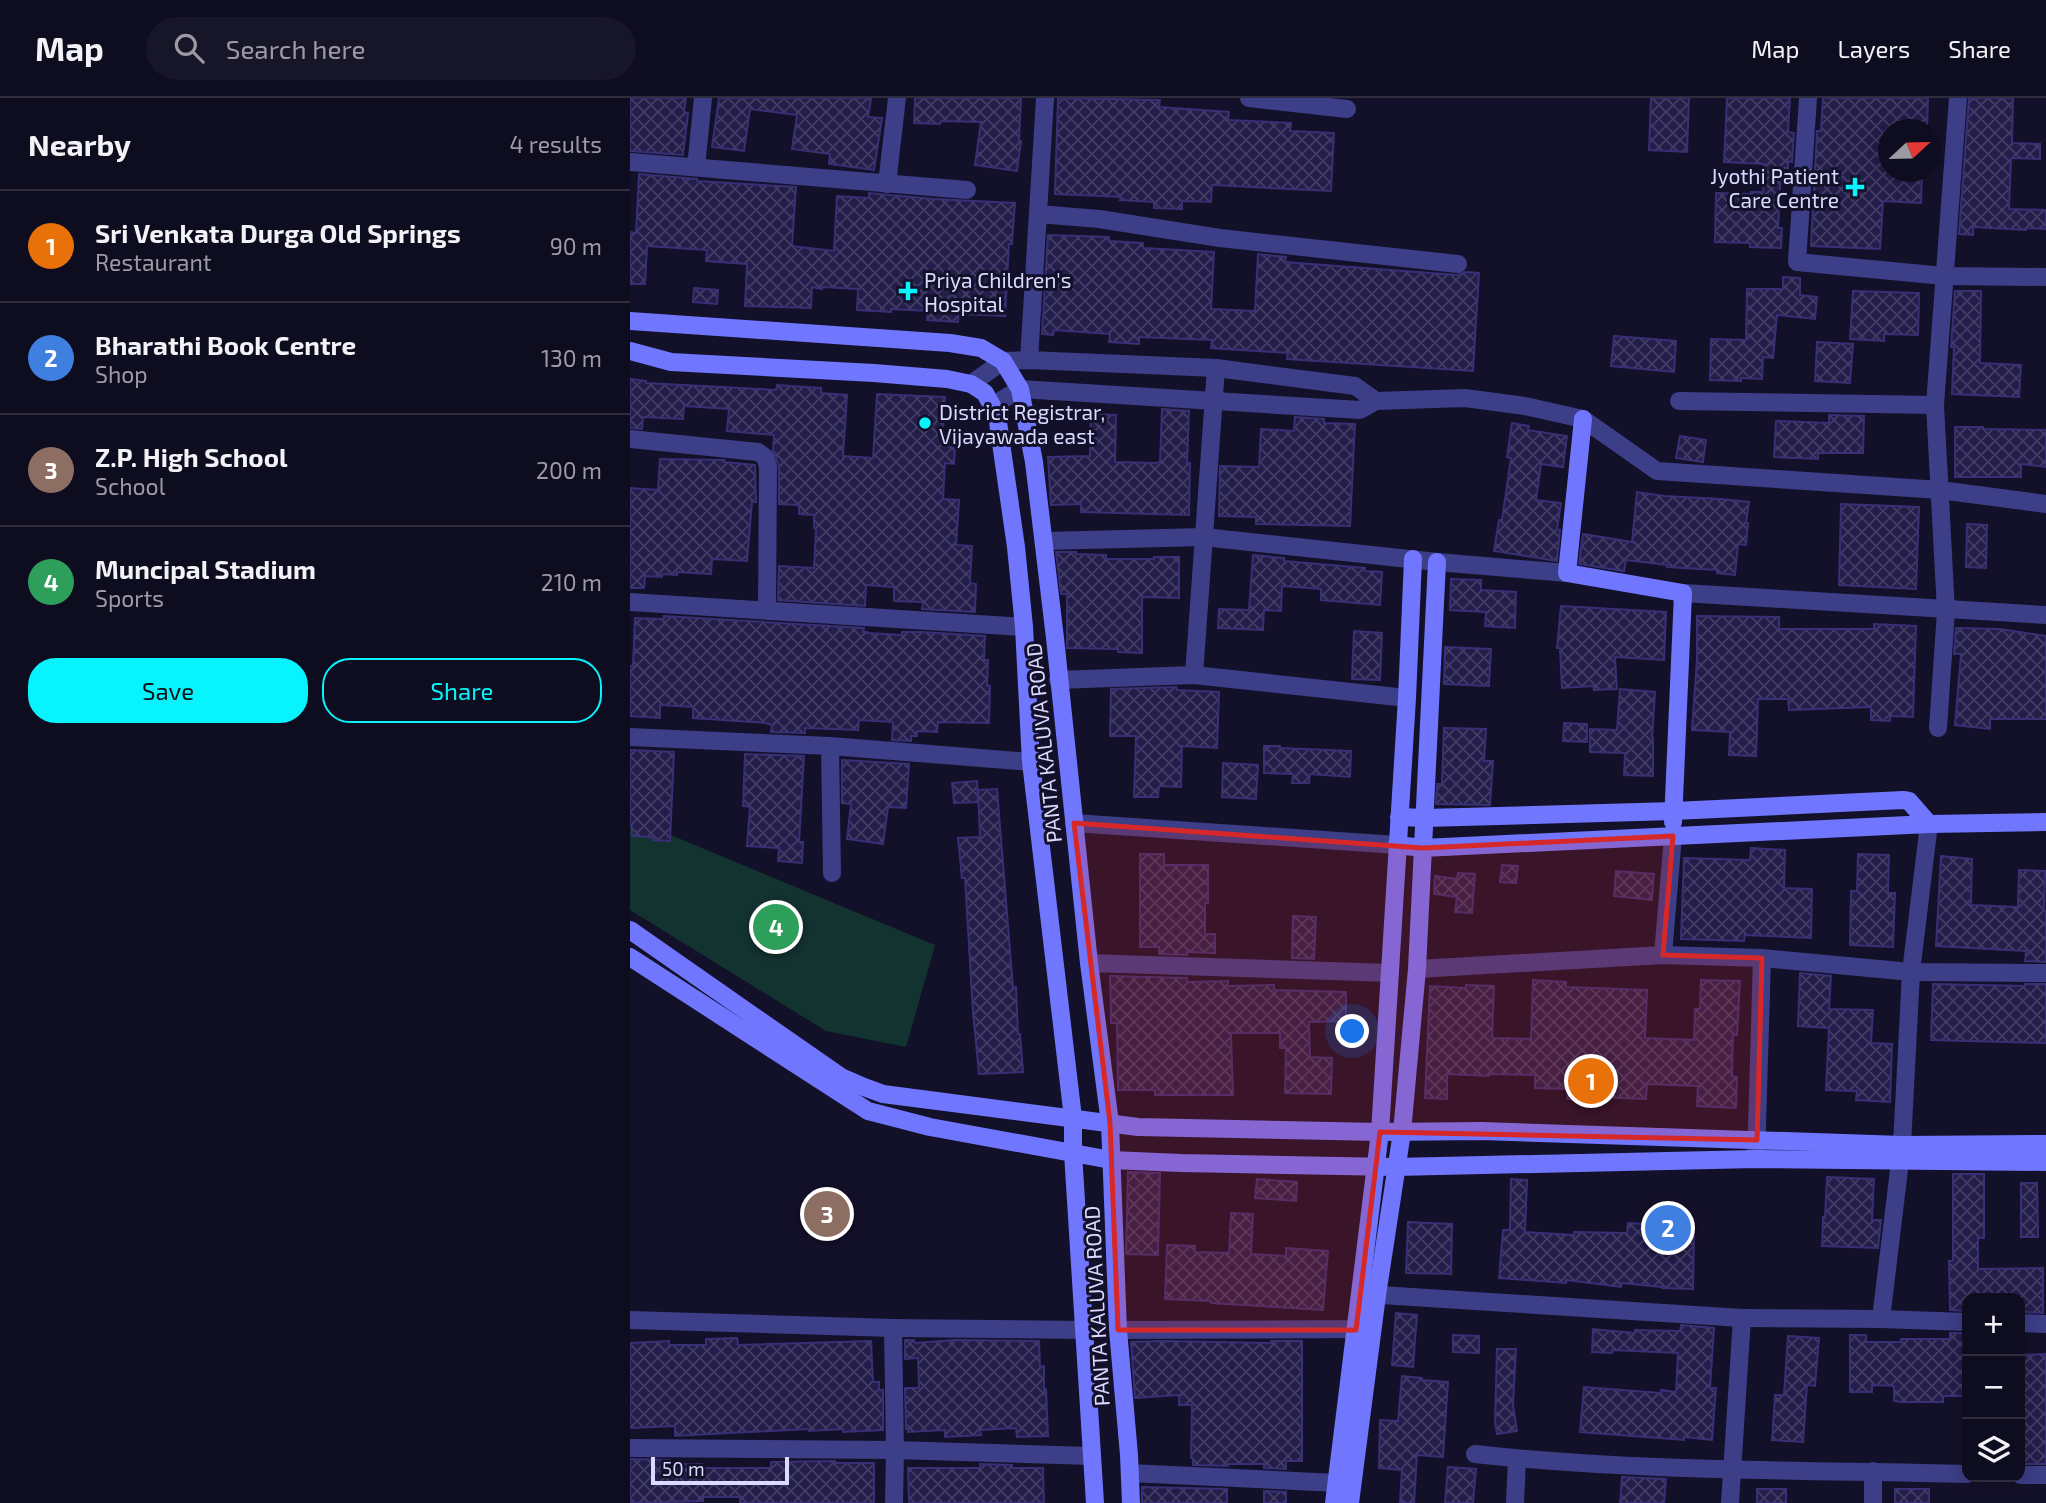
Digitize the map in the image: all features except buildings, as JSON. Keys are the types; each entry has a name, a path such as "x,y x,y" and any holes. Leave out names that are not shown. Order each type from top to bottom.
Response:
{"street":[{"path":"696,167 703,98"},
{"path":"887,184 897,98"},
{"path":"1029,360 1045,98"},
{"path":"1250,98 1347,109"},
{"path":"1808,98 1797,262 1944,276 2046,277"},
{"path":"1938,728 1946,611 1936,405 1958,98"},
{"path":"630,162 967,190"},
{"path":"1038,214 1099,219 1220,238 1458,264"},
{"path":"630,321 950,343 981,348 1003,361 1216,368 1355,386 1376,401"},
{"path":"630,351 671,362 874,373 947,379 971,384 1003,361"},
{"name":"PANTA KALUVA ROAD","path":"1003,361 1020,389 1034,462 1089,963 1110,1123 1118,1330 1131,1503"},
{"path":"1194,675 1216,368"},
{"name":"PANTA KALUVA ROAD","path":"971,384 985,393 997,415 1016,547 1024,627 1031,762 1073,1118 1095,1503"},
{"path":"992,406 1020,389 1360,410 1376,401 1465,398 1525,406 1583,419 1657,471 1940,490 2046,504"},
{"path":"1679,401 1936,405"},
{"path":"1567,573 1583,419"},
{"path":"630,439 758,452 765,457 768,467 766,610"},
{"path":"1044,541 1203,537 1567,573 1683,593 2046,615"},
{"path":"1350,1503 1380,1132 1413,559"},
{"path":"1369,1294 1402,1132 1418,969 1437,562"},
{"path":"1663,955 1674,811 1683,593"},
{"path":"630,601 1024,627"},
{"path":"1058,680 1194,675 1406,698"},
{"path":"630,737 830,746 1031,762"},
{"path":"830,746 832,873"},
{"path":"1399,817 1674,811 1909,801 1928,824 1912,972 1901,1153 1881,1320"},
{"path":"1074,823 1423,848 1928,824 2046,822"},
{"path":"630,930 841,1077 883,1094 1173,1129 1380,1132 1482,1130 1757,1140 2046,1162"},
{"path":"1418,969 1663,955 1762,958 1912,972 2046,973"},
{"path":"630,957 868,1111 930,1127 1111,1160 1395,1167 1756,1159 2046,1144"},
{"path":"1756,1159 1762,958"},
{"path":"1089,963 1390,973"},
{"path":"1369,1294 1742,1318 1962,1322"},
{"path":"1730,1503 1742,1318"},
{"path":"630,1320 893,1328 1084,1330"},
{"path":"2025,1323 2046,1324"},
{"path":"893,1328 894,1503"},
{"path":"1118,1330 1365,1329"},
{"path":"1334,1503 1365,1329"},
{"path":"630,1448 895,1450 1092,1456"},
{"path":"1475,1454 1517,1459 1732,1469 1962,1474"},
{"path":"1515,1503 1517,1459"},
{"path":"1873,1472 1873,1503"},
{"path":"1130,1473 1337,1483"},
{"path":"2025,1475 2046,1475"}],"highlighted area":[{"path":"1074,823 1423,848 1673,836 1663,955 1762,958 1757,1140 1380,1132 1356,1330 1118,1330 1110,1123"}],"green space":[{"path":"630,818 935,945 906,1047 826,1031 630,910"}],"place":[{"name":"Jyothi Patient Care Centre","path":"1855,187"},
{"name":"Priya Children's Hospital","path":"908,291"},
{"name":"District Registrar, Vijayawada east","path":"925,423"},
{"name":"Muncipal Stadium","path":"776,927"},
{"name":"Sri Venkata Durga Old Springs","path":"1591,1081"},
{"name":"Z.P. High School","path":"827,1214"},
{"name":"Bharathi Book Centre","path":"1668,1228"}]}
